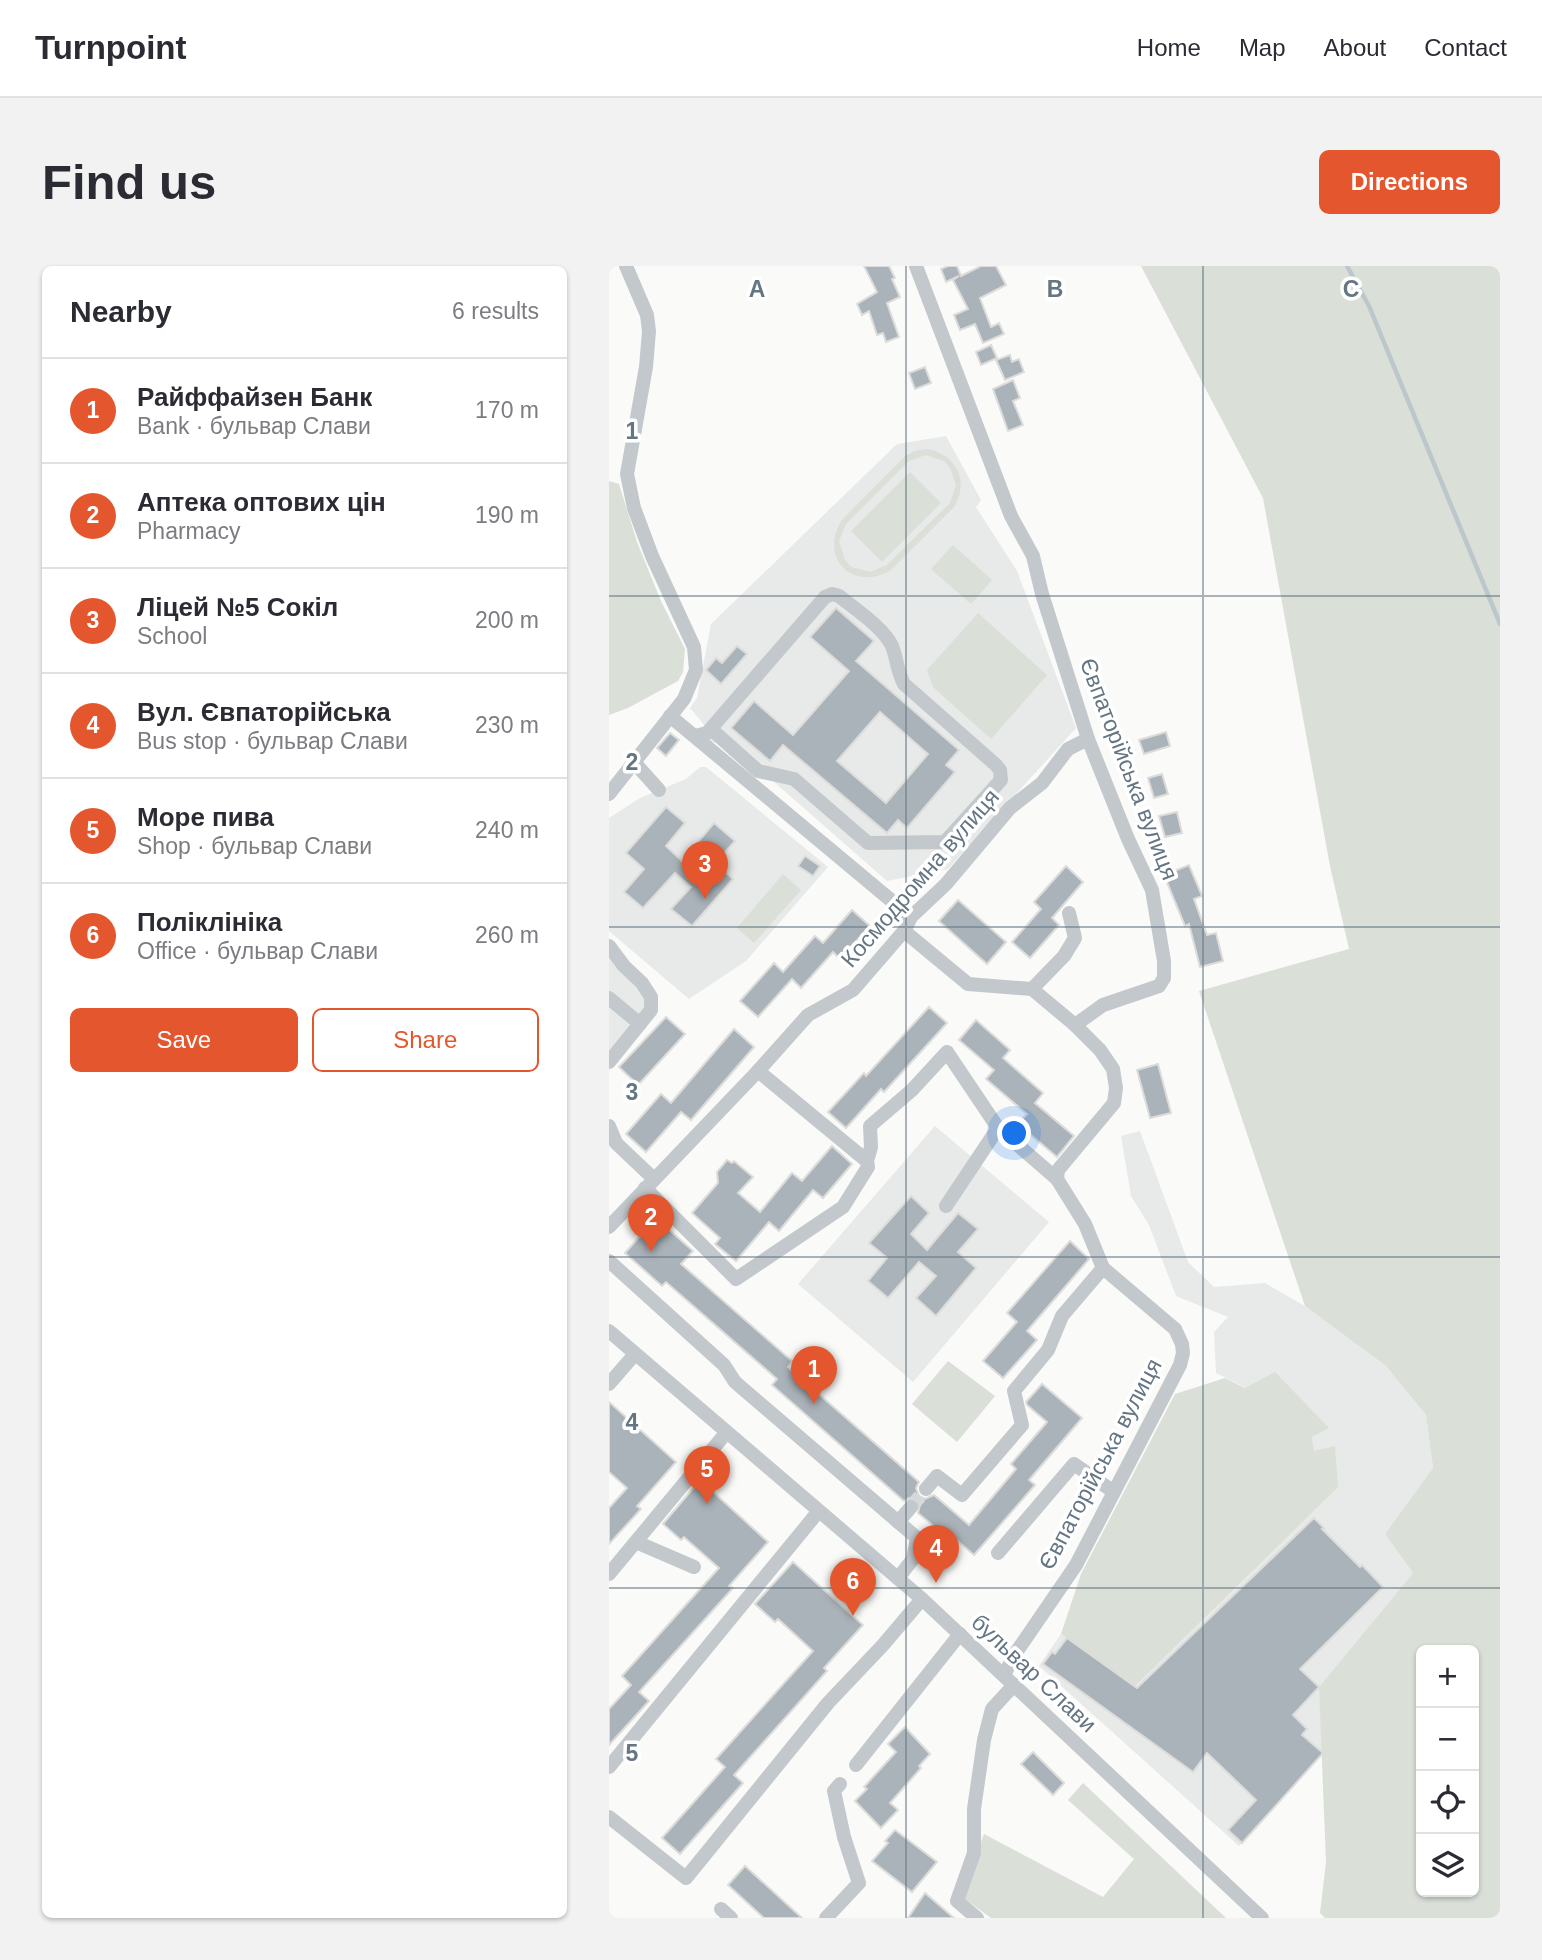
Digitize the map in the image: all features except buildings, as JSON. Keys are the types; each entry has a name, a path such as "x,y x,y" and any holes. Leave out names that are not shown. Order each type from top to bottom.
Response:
{"street":[{"path":"609,794 684,699 693,679 696,660 689,636 634,508 627,474 646,368 649,331 644,307 627,266"},
{"name":"Євпаторійська вулиця","path":"916,266 1011,516 1033,556 1042,594 1089,739 1128,839 1152,890 1164,961 1164,978 1159,986 1103,1004 1075,1025"},
{"path":"695,736 711,729 825,597 832,593 886,636 893,648 898,672 904,684 996,765 1000,770 1000,780 945,842 868,843 794,779 758,771 711,729"},
{"path":"670,716 907,924 968,985 1032,989 1100,1050 1113,1069 1116,1088 1114,1103 1058,1170 1057,1179"},
{"name":"Космодромна вулиця","path":"609,1227 808,1015 853,990 943,877 1010,808 1042,783 1068,749 1089,739"},
{"path":"633,761 659,790"},
{"path":"1032,989 1064,956 1075,938 1069,913"},
{"path":"609,946 651,997 651,1010 609,1062"},
{"path":"609,999 640,1024"},
{"name":"Євпаторійська вулиця","path":"867,1161 871,1147 870,1126 912,1090 947,1052 998,1128 1057,1179 1085,1224 1103,1268 1175,1329 1182,1344 1180,1365 1114,1492 1076,1565 1015,1654 1009,1680 992,1709 984,1740 974,1810 974,1853 957,1901 977,1918"},
{"path":"609,1126 616,1143 736,1279 842,1207 868,1167 867,1161 758,1071"},
{"path":"946,1206 998,1128"},
{"path":"609,1261 724,1365 735,1382 917,1538 913,1559 898,1578"},
{"path":"926,1489 937,1476 962,1495 1022,1425 1014,1391 1048,1350 1062,1315 1103,1268"},
{"name":"бульвар Слави","path":"609,1331 922,1599 1262,1918"},
{"path":"609,1384 635,1354"},
{"path":"609,1574 726,1433"},
{"path":"998,1553 1074,1464 1114,1492"},
{"path":"898,1522 911,1507"},
{"path":"609,1767 818,1512"},
{"path":"636,1542 694,1567"},
{"path":"609,1817 687,1878 828,1703 922,1599"},
{"path":"856,1765 960,1634"},
{"path":"826,1918 859,1883 844,1837 834,1791 840,1784"}],"shaded area":[{"path":"1141,266 1500,266 1500,1918 1325,1918 1320,1913 1326,1862 1319,1687 1413,1573 1385,1534 1433,1468 1426,1415 1386,1366 1305,1306 1199,991 1349,949 1330,866 1263,498"},
{"path":"946,436 981,500 976,507 1017,571 1076,728 948,869 887,881 773,781 710,741 705,726 690,708 697,698 711,624 897,444"},
{"path":"926,449 945,456 952,462 960,477 961,486 955,506 891,570 877,576 852,574 843,568 834,547 842,520 905,456","holes":["926,455 944,461 950,468 956,485 950,503 887,565 870,572 851,567 845,560 839,541 846,524 909,461"]},
{"path":"910,472 941,503 882,562 851,531"},
{"path":"609,481 619,484 637,542 661,601 685,649 683,672 678,681 628,708 609,715"},
{"path":"953,545 992,580 971,604 931,569"},
{"path":"978,613 1047,675 991,739 933,687 927,670"},
{"path":"700,767 706,767 828,867 746,961 689,999 609,931 609,818 640,798 686,779"},
{"path":"783,874 801,890 754,943 737,928"},
{"path":"609,957 657,1001 609,1057"},
{"path":"935,1126 1049,1222 913,1382 798,1284"},
{"path":"1140,1131 1188,1262 1214,1287 1265,1283 1305,1306 1386,1366 1426,1415 1433,1468 1385,1534 1413,1573 1319,1687 1323,1753 1239,1846 1039,1666 1061,1634 1135,1686 1335,1446 1314,1452 1312,1437 1328,1428 1216,1373 1214,1332 1228,1317 1176,1296 1149,1225 1131,1196 1121,1136"},
{"path":"948,1361 995,1396 957,1442 912,1404"},
{"path":"1275,1372 1329,1428 1312,1437 1314,1451 1335,1446 1338,1487 1135,1686 1061,1634 1081,1574 1175,1394 1225,1378 1245,1388"},
{"path":"1083,1783 1226,1918 991,1918 961,1896 984,1834 1103,1897 1134,1859 1068,1800"}],"waterway":[{"path":"1347,266 1369,306 1500,624"}],"tunnel":[{"path":"911,1507 926,1489"}],"place":[{"name":"Ліцей №5 Сокіл","path":"705,899"},
{"name":"Аптека оптових цін","path":"651,1252"},
{"name":"Райффайзен Банк","path":"814,1404"},
{"name":"Море пива","path":"707,1504"},
{"name":"Вул. Євпаторійська","path":"936,1583"},
{"name":"Поліклініка","path":"853,1616"}]}
